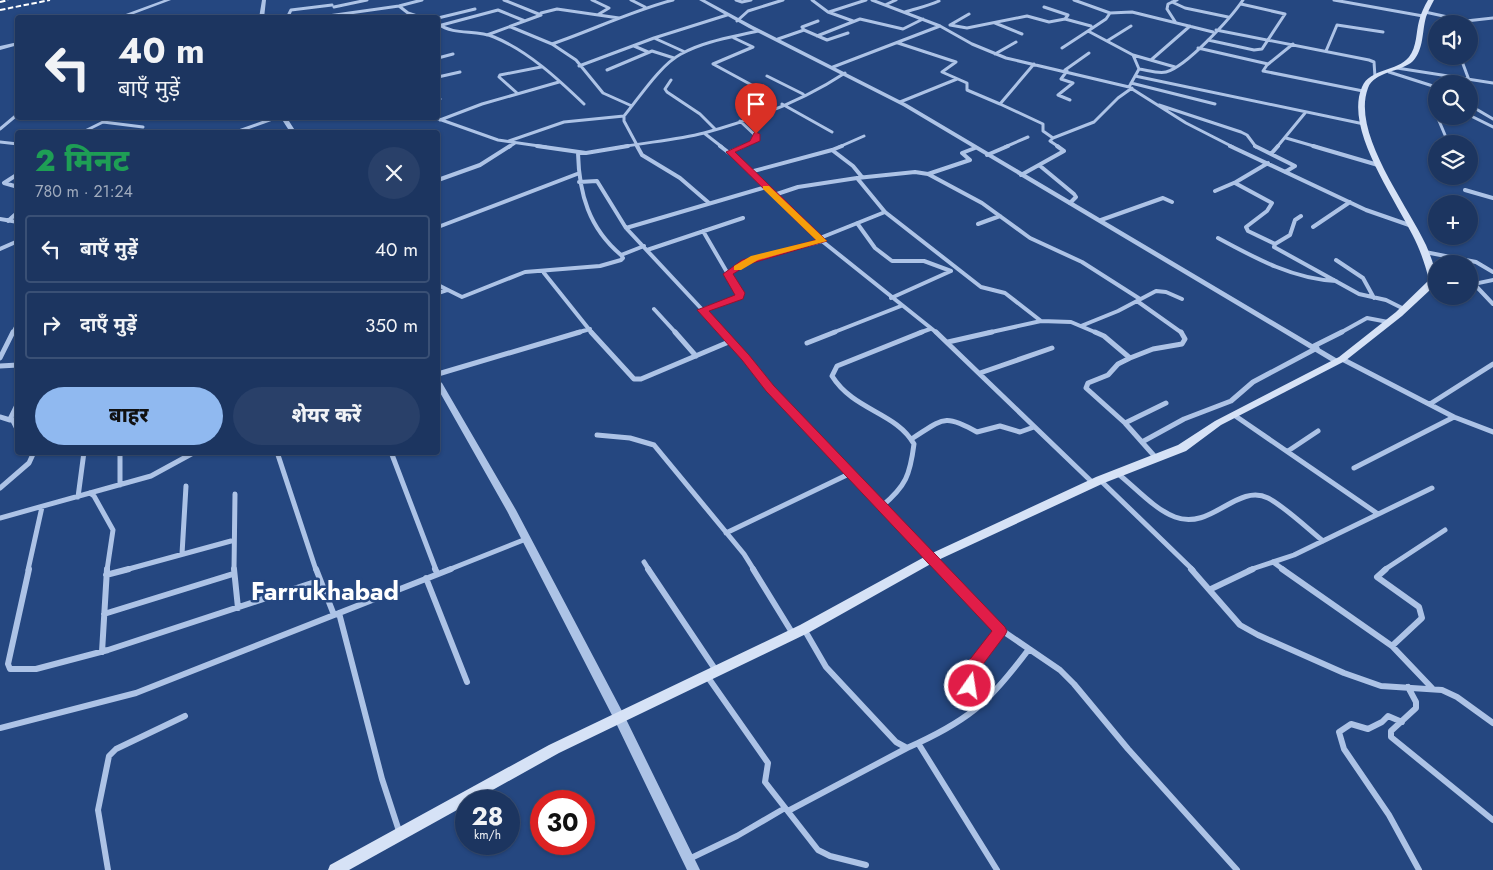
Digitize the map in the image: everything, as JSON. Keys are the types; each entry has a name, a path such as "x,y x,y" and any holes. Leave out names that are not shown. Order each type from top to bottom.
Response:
{"main road":[{"path":"1428,262 1412,226 1378,165 1364,124 1363,91 1366,84 1375,77 1393,70 1414,54 1424,14 1431,0"},
{"path":"335,870 504,776 804,629 932,558 1097,481 1157,460 1182,448 1204,431 1340,360 1404,309 1428,287"}],"street":[{"path":"126,15 169,0"},
{"path":"262,15 264,0"},
{"path":"328,0 341,14"},
{"path":"288,15 291,10 333,6 367,0"},
{"path":"334,15 399,6 422,0"},
{"path":"504,0 541,13"},
{"path":"592,0 610,8 599,14"},
{"path":"631,0 645,7"},
{"path":"552,44 592,30 645,7 672,0"},
{"path":"702,0 737,21 833,66 900,102 1315,347 1454,417 1493,432"},
{"path":"736,0 742,2 751,0"},
{"path":"737,21 748,11 783,0"},
{"path":"812,0 828,12 853,21"},
{"path":"828,12 866,0"},
{"path":"872,0 924,19 995,54 1215,104"},
{"path":"885,5 896,0"},
{"path":"1074,0 1110,13 1132,12 1190,26 1293,44 1374,62 1375,77"},
{"path":"1176,23 1167,6 1177,0"},
{"path":"1334,0 1466,21 1493,18"},
{"path":"905,12 914,9 920,10 939,1"},
{"path":"1172,2 1185,8 1228,18"},
{"path":"1139,69 1163,72 1175,67 1208,40 1242,2 1284,14 1269,40 1260,50 1208,40"},
{"path":"399,6 412,15"},
{"path":"1044,7 1068,15 1065,19"},
{"path":"440,18 475,9"},
{"path":"487,35 554,9 618,18"},
{"path":"440,24 498,10 525,21"},
{"path":"950,25 968,28 1026,16 1050,22 1065,19 1091,26 1104,22 1110,13"},
{"path":"579,66 726,14"},
{"path":"833,66 950,25 970,14"},
{"path":"817,36 853,21 863,19 903,29 924,19"},
{"path":"804,30 802,27 818,21"},
{"path":"995,22 1022,34"},
{"path":"1326,51 1336,25 1383,32"},
{"path":"440,26 445,30"},
{"path":"1062,48 1088,31 1091,26"},
{"path":"1107,40 1131,26"},
{"path":"1152,60 1190,26"},
{"path":"511,27 552,44 576,60 579,66 603,92 632,106"},
{"path":"440,31 445,30 487,35 532,59 584,104"},
{"path":"778,39 804,30 828,40 848,33"},
{"path":"709,202 685,182 642,155 624,121 624,116 674,58 685,52 758,31"},
{"path":"1088,31 1134,55 1175,67"},
{"path":"654,38 685,52"},
{"path":"734,38 753,47 713,64 758,88 758,91 738,98 762,113"},
{"path":"995,54 1016,42"},
{"path":"898,43 956,62 942,72 968,84 967,90 1043,124 1043,131 1053,138"},
{"path":"0,48 15,44"},
{"path":"1293,44 1268,64 1263,71 1363,91"},
{"path":"634,46 648,52"},
{"path":"1198,48 1268,64"},
{"path":"607,70 648,52 656,51 674,58"},
{"path":"1070,100 1058,95 1073,83 1061,79 1066,70 1089,53"},
{"path":"440,57 453,54"},
{"path":"1021,175 1064,151 1050,141 1053,138 1094,122 1131,86 1139,69 1134,55"},
{"path":"1000,104 1034,64"},
{"path":"517,93 499,77 500,75 541,66"},
{"path":"1393,70 1433,75"},
{"path":"1393,70 1428,84"},
{"path":"440,77 460,72"},
{"path":"440,120 469,132 508,142 548,146 578,154 637,146 704,133 762,113 803,94 822,88 845,73"},
{"path":"767,76 803,94"},
{"path":"1135,76 1364,124"},
{"path":"900,102 957,79"},
{"path":"671,80 665,89 667,92 700,114 716,129"},
{"path":"1478,81 1493,83"},
{"path":"440,120 517,93 559,82"},
{"path":"1131,86 1186,124 1350,202 1412,226"},
{"path":"1154,103 1247,134 1256,147 1295,166 1285,172"},
{"path":"782,104 832,132"},
{"path":"1478,110 1493,119"},
{"path":"1271,154 1305,113"},
{"path":"0,129 15,116"},
{"path":"508,142 527,133 564,122 624,116"},
{"path":"242,130 269,120"},
{"path":"1478,120 1493,127"},
{"path":"730,152 753,142 757,138 740,121"},
{"path":"87,130 103,122 143,127"},
{"path":"1440,125 1445,135"},
{"path":"704,133 730,152 821,240 948,342 1034,426 1097,481 1210,589 1240,625 1258,636 1344,673 1381,686 1432,688 1457,697 1493,723"},
{"path":"750,172 832,150 864,136"},
{"path":"987,155 1028,137"},
{"path":"1286,138 1378,165"},
{"path":"440,179 480,165 516,142"},
{"path":"1,143 15,144"},
{"path":"928,174 970,160 962,153 975,148"},
{"path":"832,150 853,166 859,178 885,212 954,270 981,287 999,291 1010,296 1041,321"},
{"path":"578,154 577,174 581,198 604,242 621,255"},
{"path":"1215,191 1235,183 1268,163"},
{"path":"1039,164 1056,180 1075,192 1076,196 1070,203"},
{"path":"774,195 798,187 859,178 915,172 928,174 982,203 1030,238 1082,262 1138,300 1181,331 1185,339 1182,344 1153,349 1130,358 1118,364 1108,375 1085,386 1088,391 1125,423 1157,460"},
{"path":"440,226 577,174"},
{"path":"15,176 4,183 15,186"},
{"path":"579,182 597,181 626,228 731,341 770,389 1000,631 1029,648 1060,670 1074,684 1128,749 1237,870"},
{"path":"1235,183 1272,203 1267,211 1246,227 1248,231 1275,244 1274,247 1358,294 1386,300 1404,309"},
{"path":"626,228 684,213 709,202 766,187"},
{"path":"1465,190 1493,198"},
{"path":"1101,220 1163,198 1172,202"},
{"path":"1313,227 1350,202"},
{"path":"728,274 755,258 821,240 885,212"},
{"path":"8,221 15,215"},
{"path":"978,224 1000,216"},
{"path":"1275,244 1290,235 1295,220 1300,216"},
{"path":"621,255 744,218"},
{"path":"0,219 15,222"},
{"path":"857,223 875,248 892,261 924,261 954,270"},
{"path":"702,310 740,297 740,293 703,230"},
{"path":"1218,238 1263,262 1316,280 1336,281"},
{"path":"0,249 15,242"},
{"path":"1424,252 1476,262 1493,272"},
{"path":"440,286 462,297 525,272 544,273 600,266 620,260 623,258 621,255"},
{"path":"1336,260 1363,278 1374,298"},
{"path":"891,298 954,270"},
{"path":"544,273 601,345 636,380 731,341"},
{"path":"1478,284 1493,280"},
{"path":"440,292 447,290"},
{"path":"1478,290 1493,304"},
{"path":"1081,326 1160,291 1182,299"},
{"path":"807,343 901,306"},
{"path":"654,309 696,356"},
{"path":"1142,442 1184,419 1231,401 1252,382 1367,318 1388,322"},
{"path":"948,342 1041,321 1071,322 1104,336 1130,358"},
{"path":"0,358 15,328"},
{"path":"440,373 590,329"},
{"path":"882,506 901,491 906,482 914,444 912,438 888,420 845,395 832,376 838,366 930,329"},
{"path":"980,372 1052,348"},
{"path":"1430,404 1493,364"},
{"path":"0,366 15,365"},
{"path":"440,387 526,539 619,718 694,870"},
{"path":"1125,423 1166,403"},
{"path":"10,420 12,410 15,406"},
{"path":"1234,415 1378,514"},
{"path":"0,417 10,420 15,427"},
{"path":"1354,468 1454,417"},
{"path":"912,438 943,419 958,421 977,432 1000,426 1020,432 1034,426"},
{"path":"1288,451 1318,431"},
{"path":"597,435 630,438 654,445 744,554 793,634"},
{"path":"0,488 29,463 33,455"},
{"path":"78,498 84,455"},
{"path":"120,455 120,485"},
{"path":"0,518 78,498 151,476 190,455"},
{"path":"278,455 305,534 318,581 337,614 382,779 400,834"},
{"path":"392,455 437,573"},
{"path":"726,533 851,473"},
{"path":"1117,473 1167,513 1177,518 1200,520 1249,495 1260,496 1268,498 1323,541"},
{"path":"182,554 186,486"},
{"path":"1210,589 1249,570 1294,555 1432,488"},
{"path":"90,493 113,530 106,575 102,652"},
{"path":"235,494 231,541 238,608"},
{"path":"42,507 8,664 10,669 29,671 102,652 172,632 318,581"},
{"path":"1392,646 1422,618 1423,613 1420,608 1381,581 1377,577 1378,574 1445,530"},
{"path":"0,728 136,693 526,539"},
{"path":"106,575 231,541"},
{"path":"644,562 768,763 769,766 764,778 765,782 818,850 830,856 866,865"},
{"path":"1273,562 1392,646 1432,688"},
{"path":"104,614 233,574"},
{"path":"426,578 467,682"},
{"path":"804,629 826,667 896,742 907,748"},
{"path":"985,702 970,686 967,677 1000,631"},
{"path":"688,859 964,720 1004,682 1029,648"},
{"path":"1408,687 1416,702 1416,708 1391,732 1393,740 1493,820"},
{"path":"108,870 98,810 109,756 116,749 185,716"},
{"path":"1402,722 1388,716 1382,722 1368,728 1351,724 1339,732 1339,736 1345,750 1396,825 1419,870"},
{"path":"918,743 997,870"}],"railway":[{"path":"0,2 8,0"},
{"path":"0,10 50,0"}],"slow traffic":[{"path":"737,268 755,258 822,241 766,187"}],"district":[{"name":"Farrukhabad","path":"325,591"}],"route":[{"path":"756,134 757,139 753,142 730,152 822,241 746,262 728,274 740,293 740,297 736,300 702,310 746,358 770,389 1000,631 969,671 967,677 970,686"}]}
